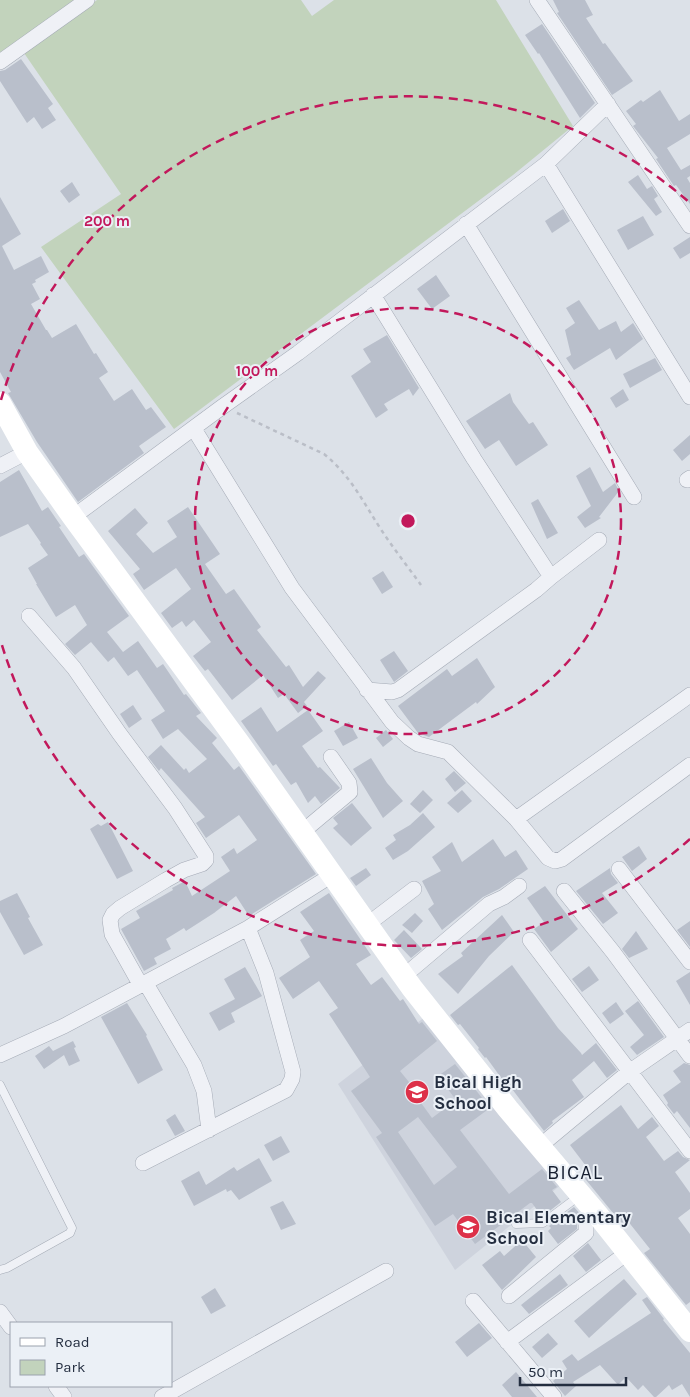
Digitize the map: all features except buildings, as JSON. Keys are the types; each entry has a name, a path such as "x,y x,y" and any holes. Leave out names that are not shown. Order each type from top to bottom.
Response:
{"street":[{"path":"0,62 87,0"},
{"path":"537,0 690,226"},
{"path":"73,517 298,353 546,164 608,104"},
{"path":"546,164 690,397"},
{"path":"466,224 634,497"},
{"path":"373,295 474,459 551,577"},
{"path":"0,403 28,452 73,517 239,744 404,976 508,1109 690,1331"},
{"path":"194,429 292,588 392,722 418,744 448,752 516,819 548,858 556,861 562,859 690,765"},
{"path":"0,466 28,452"},
{"path":"367,690 392,692 398,690 536,590 598,540"},
{"path":"29,616 74,668 119,733 175,808 206,856 206,860 202,864 184,870 120,908 113,914 110,920 112,934 194,1065 204,1091 209,1130"},
{"path":"516,819 690,695"},
{"path":"301,833 350,792 349,783 331,756"},
{"path":"619,869 690,962"},
{"path":"0,1056 64,1026 248,928 332,875"},
{"path":"404,976 489,904 504,897 519,886"},
{"path":"368,924 414,889"},
{"path":"564,891 613,952 690,1056"},
{"path":"144,1163 286,1090 292,1079 292,1072 266,973 248,928"},
{"path":"530,940 690,1151"},
{"path":"540,1146 629,1072 690,1030"},
{"path":"509,1296 586,1234 586,1223 596,1214"},
{"path":"507,1342 627,1253"},
{"path":"162,1397 386,1271"},
{"path":"473,1301 554,1397"},
{"path":"0,1312 10,1325"}],"lane":[{"path":"0,1086 72,1228 70,1233 7,1268 0,1270"},
{"path":"516,1224 543,1223 580,1195"}],"path":[{"path":"222,407 254,420 324,454 335,463 352,482 383,532 420,585"}],"shaded area":[{"path":"430,1013 562,1184 455,1270 338,1084"}],"green space":[{"path":"0,0 75,0 0,54"},
{"path":"97,0 301,0 312,16 334,0 496,0 573,126 513,175 174,429 41,247 121,194 24,53"}],"place":[{"name":"Bical High School","path":"417,1092"},
{"name":"Bical Elementary School","path":"468,1227"}],"district":[{"name":"BICAL","path":"575,1172"}]}
